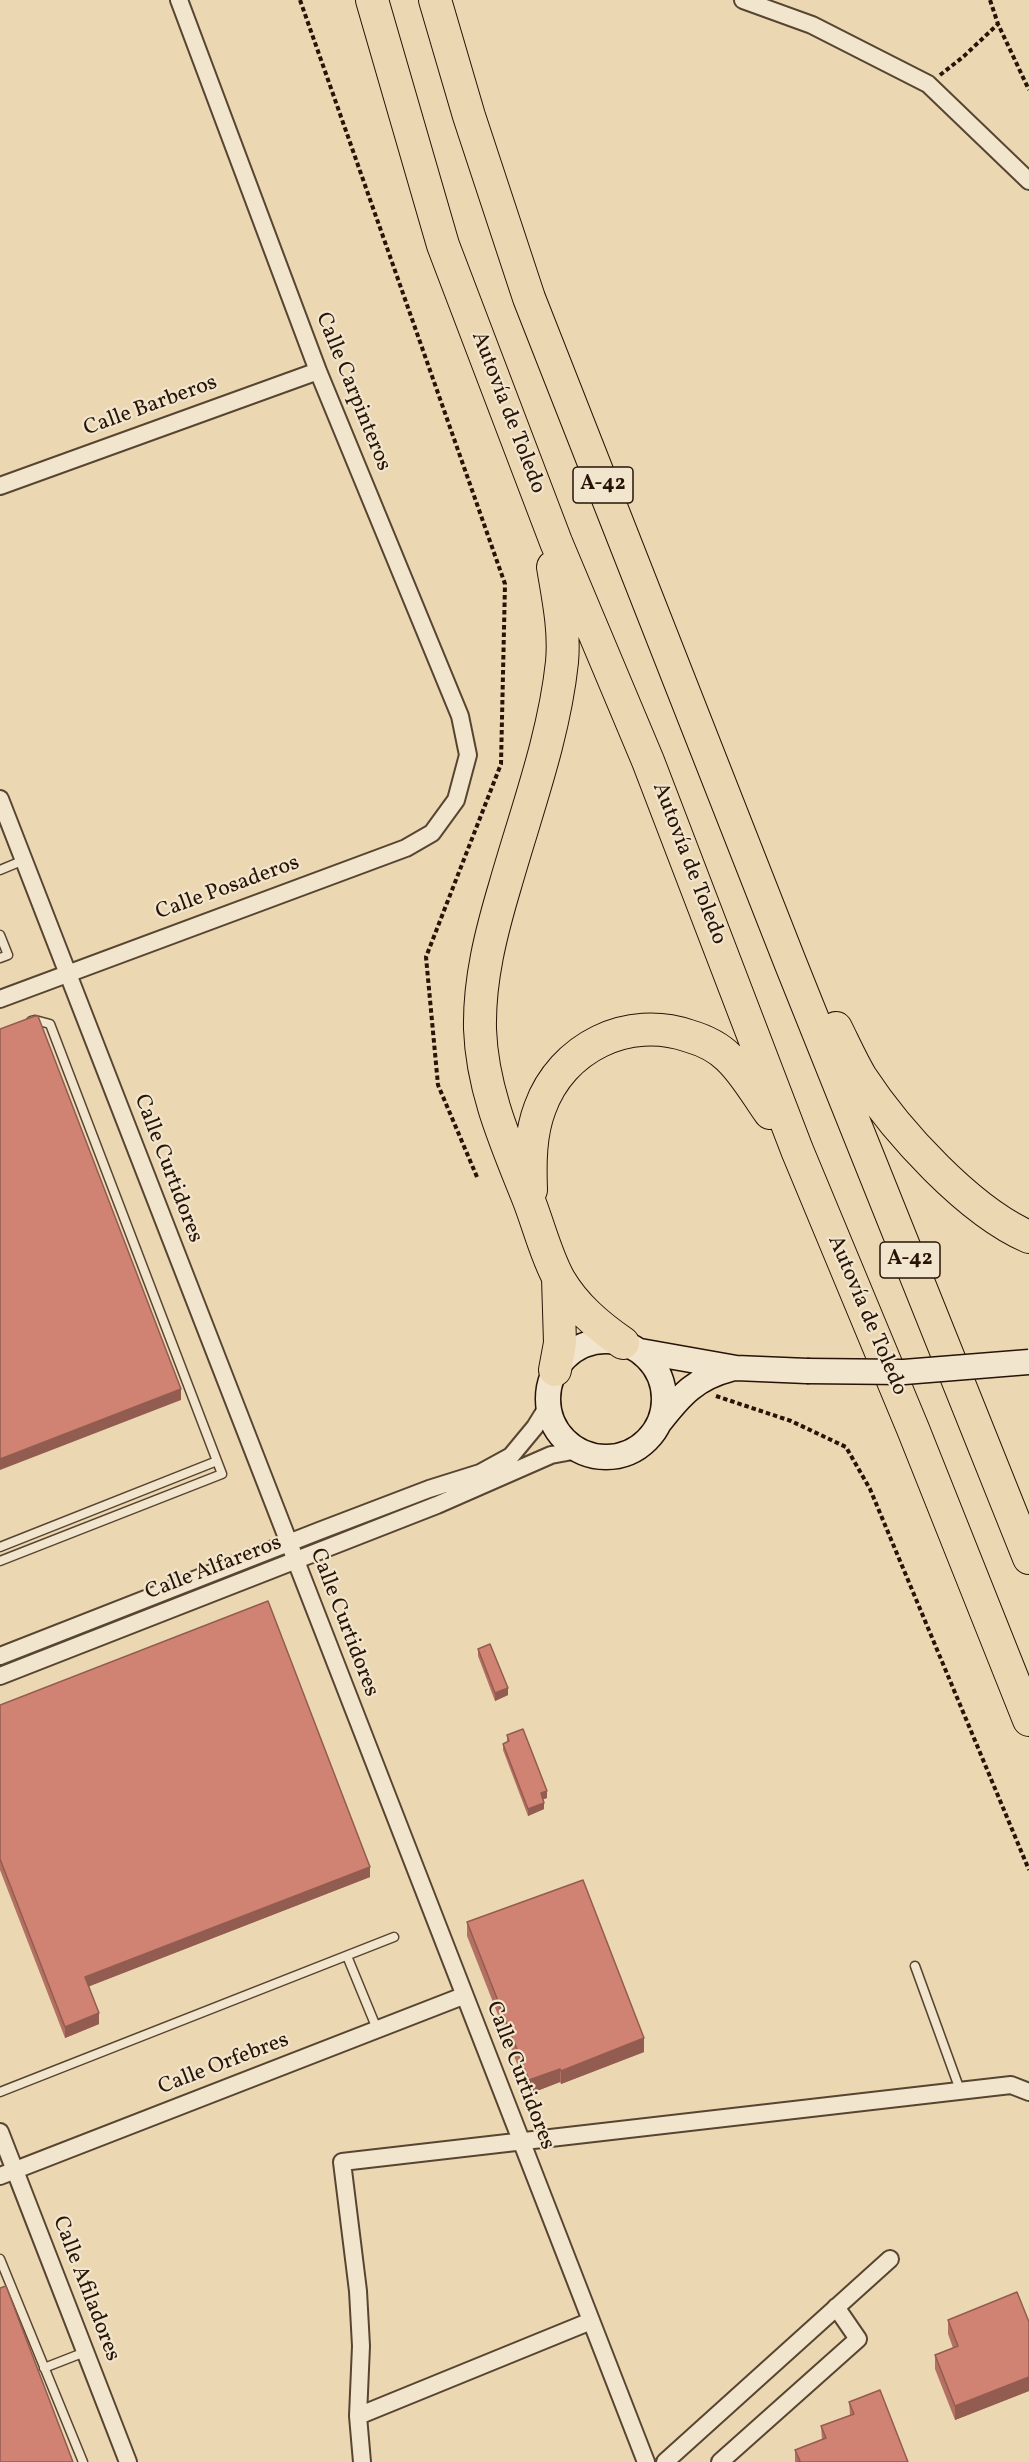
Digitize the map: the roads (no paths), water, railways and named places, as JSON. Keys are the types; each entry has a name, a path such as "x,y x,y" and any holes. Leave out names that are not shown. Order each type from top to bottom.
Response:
{"highway":[{"name":"Autovía de Toledo","path":"372,0 443,245 556,542 648,761 797,1150 913,1429 1029,1720"},
{"name":"A-42","path":"435,0 469,116 529,298 790,962 1029,1558"},
{"path":"556,542 552,565 560,608 562,659 553,721 489,943 482,988 480,1028 483,1067 494,1109 558,1278 580,1309 599,1326 631,1347"},
{"path":"790,962 809,977 861,1077 900,1127 974,1202 1029,1238"},
{"path":"531,1206 530,1164 533,1134 540,1107 552,1085 582,1052 624,1031 646,1029 675,1031 702,1040 728,1057 797,1150"},
{"path":"555,1370 560,1343 558,1278"}],"street":[{"name":"Calle Carpinteros","path":"179,0 318,371 460,716 468,755 456,800"},
{"path":"743,0 812,25 928,84 1029,181"},
{"name":"Calle Barberos","path":"0,486 318,371"},
{"name":"Calle Curtidores","path":"0,799 463,1996 646,2462"},
{"name":"Calle Posaderos","path":"0,999 67,972 406,848 432,832 456,800"},
{"path":"736,1368 712,1374 695,1383 674,1404 648,1439 632,1450 614,1456 596,1456 578,1450 564,1439 553,1424 548,1406 549,1387 555,1370 567,1355 584,1345 603,1340 736,1368 904,1372 1029,1362"},
{"path":"631,1347 654,1365 662,1383 664,1403 659,1422"},
{"name":"Calle Alfareros","path":"0,1656 429,1489 480,1473 511,1456 535,1427 548,1406"},
{"name":"Calle Alfareros","path":"0,1676 295,1562 437,1505 551,1455 578,1450"},
{"name":"Calle Orfebres","path":"7,2173 463,1996"},
{"path":"362,2462 358,2416 361,2346 358,2291 342,2162 960,2090 1011,2085 1029,2092"},
{"name":"Calle Afiladores","path":"0,2132 7,2173 85,2352 128,2462"},
{"path":"665,2462 890,2259"},
{"path":"720,2462 858,2339 836,2307"},
{"path":"358,2416 591,2321"}],"lane":[{"path":"0,870 24,860"},
{"path":"0,935 8,955 0,958"},
{"path":"0,1562 222,1474 50,1024 35,1020 26,1023"},
{"path":"0,1547 217,1461"},
{"path":"0,2092 394,1937"},
{"path":"347,1956 377,2030"},
{"path":"915,1966 960,2090"},
{"path":"0,2259 83,2462"},
{"path":"44,2368 85,2352"}]}
